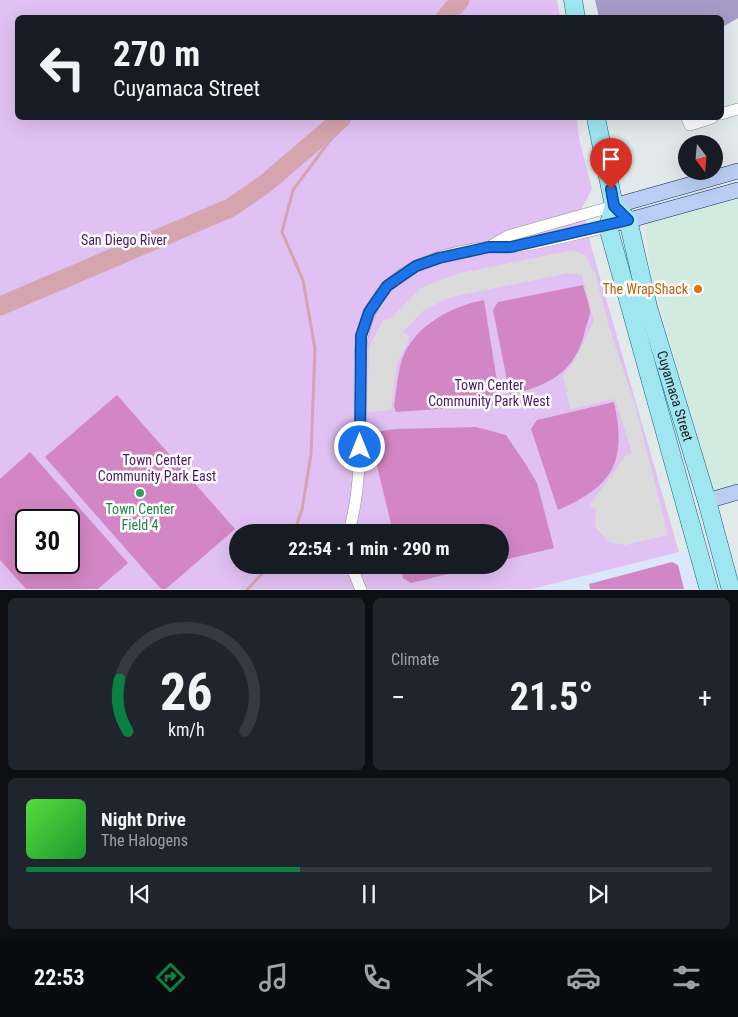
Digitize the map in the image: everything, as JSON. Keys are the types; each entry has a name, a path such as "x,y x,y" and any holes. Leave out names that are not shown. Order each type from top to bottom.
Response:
{"main road":[{"path":"573,0 576,15"},
{"path":"596,120 614,206 608,226"},
{"path":"614,206 628,220"},
{"name":"Cuyamaca Street","path":"628,220 648,307 707,501 731,590"},
{"name":"Cuyamaca Street","path":"608,226 709,590"}],"street":[{"path":"724,113 738,109"},
{"path":"688,120 690,125 706,120"},
{"path":"489,247 508,236 738,171"},
{"path":"351,524 360,479 361,336 369,312 387,286 416,266 439,258 489,247 511,247 608,226 738,190"},
{"path":"707,501 738,492"},
{"path":"354,574 360,590"}],"shaded area":[{"path":"595,0 738,0 738,18 724,26 724,15 599,15"},
{"path":"738,195 738,486 714,494 651,274 645,223"},
{"path":"573,250 585,255 595,273 609,327 635,405 668,535 625,545 609,542 595,527 596,510 589,506 626,455 632,453 615,399 570,409 563,375 574,362 594,321 582,275 569,273 451,297 424,310 403,332 410,337 397,364 391,410 367,412 369,347 383,320 390,319 421,288 456,274"},
{"path":"687,550 698,589 532,590"}],"green space":[{"path":"0,0 557,0 560,15 15,15 15,120 577,120 579,138 592,189 582,208 591,246 679,552 532,589 0,589"},
{"path":"583,285 590,314 581,345 575,357 558,375 548,381 537,387 510,395 493,310 498,302"},
{"name":"Town Center Community Park West","path":"484,300 500,400 494,405 396,412 394,406 400,367 404,353 411,341 431,322 444,314 470,303"},
{"name":"Town Center Field 4","path":"117,395 231,524 229,524 229,534 166,589 161,589 45,457"},
{"path":"614,402 619,440 617,456 612,469 604,481 592,491 558,510 531,429 537,420"},
{"path":"476,427 506,435 537,483 554,548 509,559 509,524 391,524 369,433 395,429"},
{"path":"30,452 128,563 98,589 26,589 0,560 0,479"},
{"path":"672,562 678,565 684,589 590,589 589,584"},
{"path":"402,574 448,574 411,583 403,578"}],"waterway":[{"name":"San Diego River","path":"448,15 460,0"},
{"name":"San Diego River","path":"0,306 230,208 265,184 340,120"},
{"path":"297,524 302,510 311,454 315,349 303,280 282,232 293,190 328,143 349,120"},
{"path":"247,590 262,574"}],"place":[{"name":"The WrapShack","path":"698,289"},
{"name":"Town Center Field 4","path":"140,493"}],"route":[{"path":"360,447 361,336 369,312 387,286 416,266 439,258 489,247 511,247 597,229 628,220 614,206 611,189"}],"park label":[{"name":"Town Center Community Park East","path":"157,468"}]}
